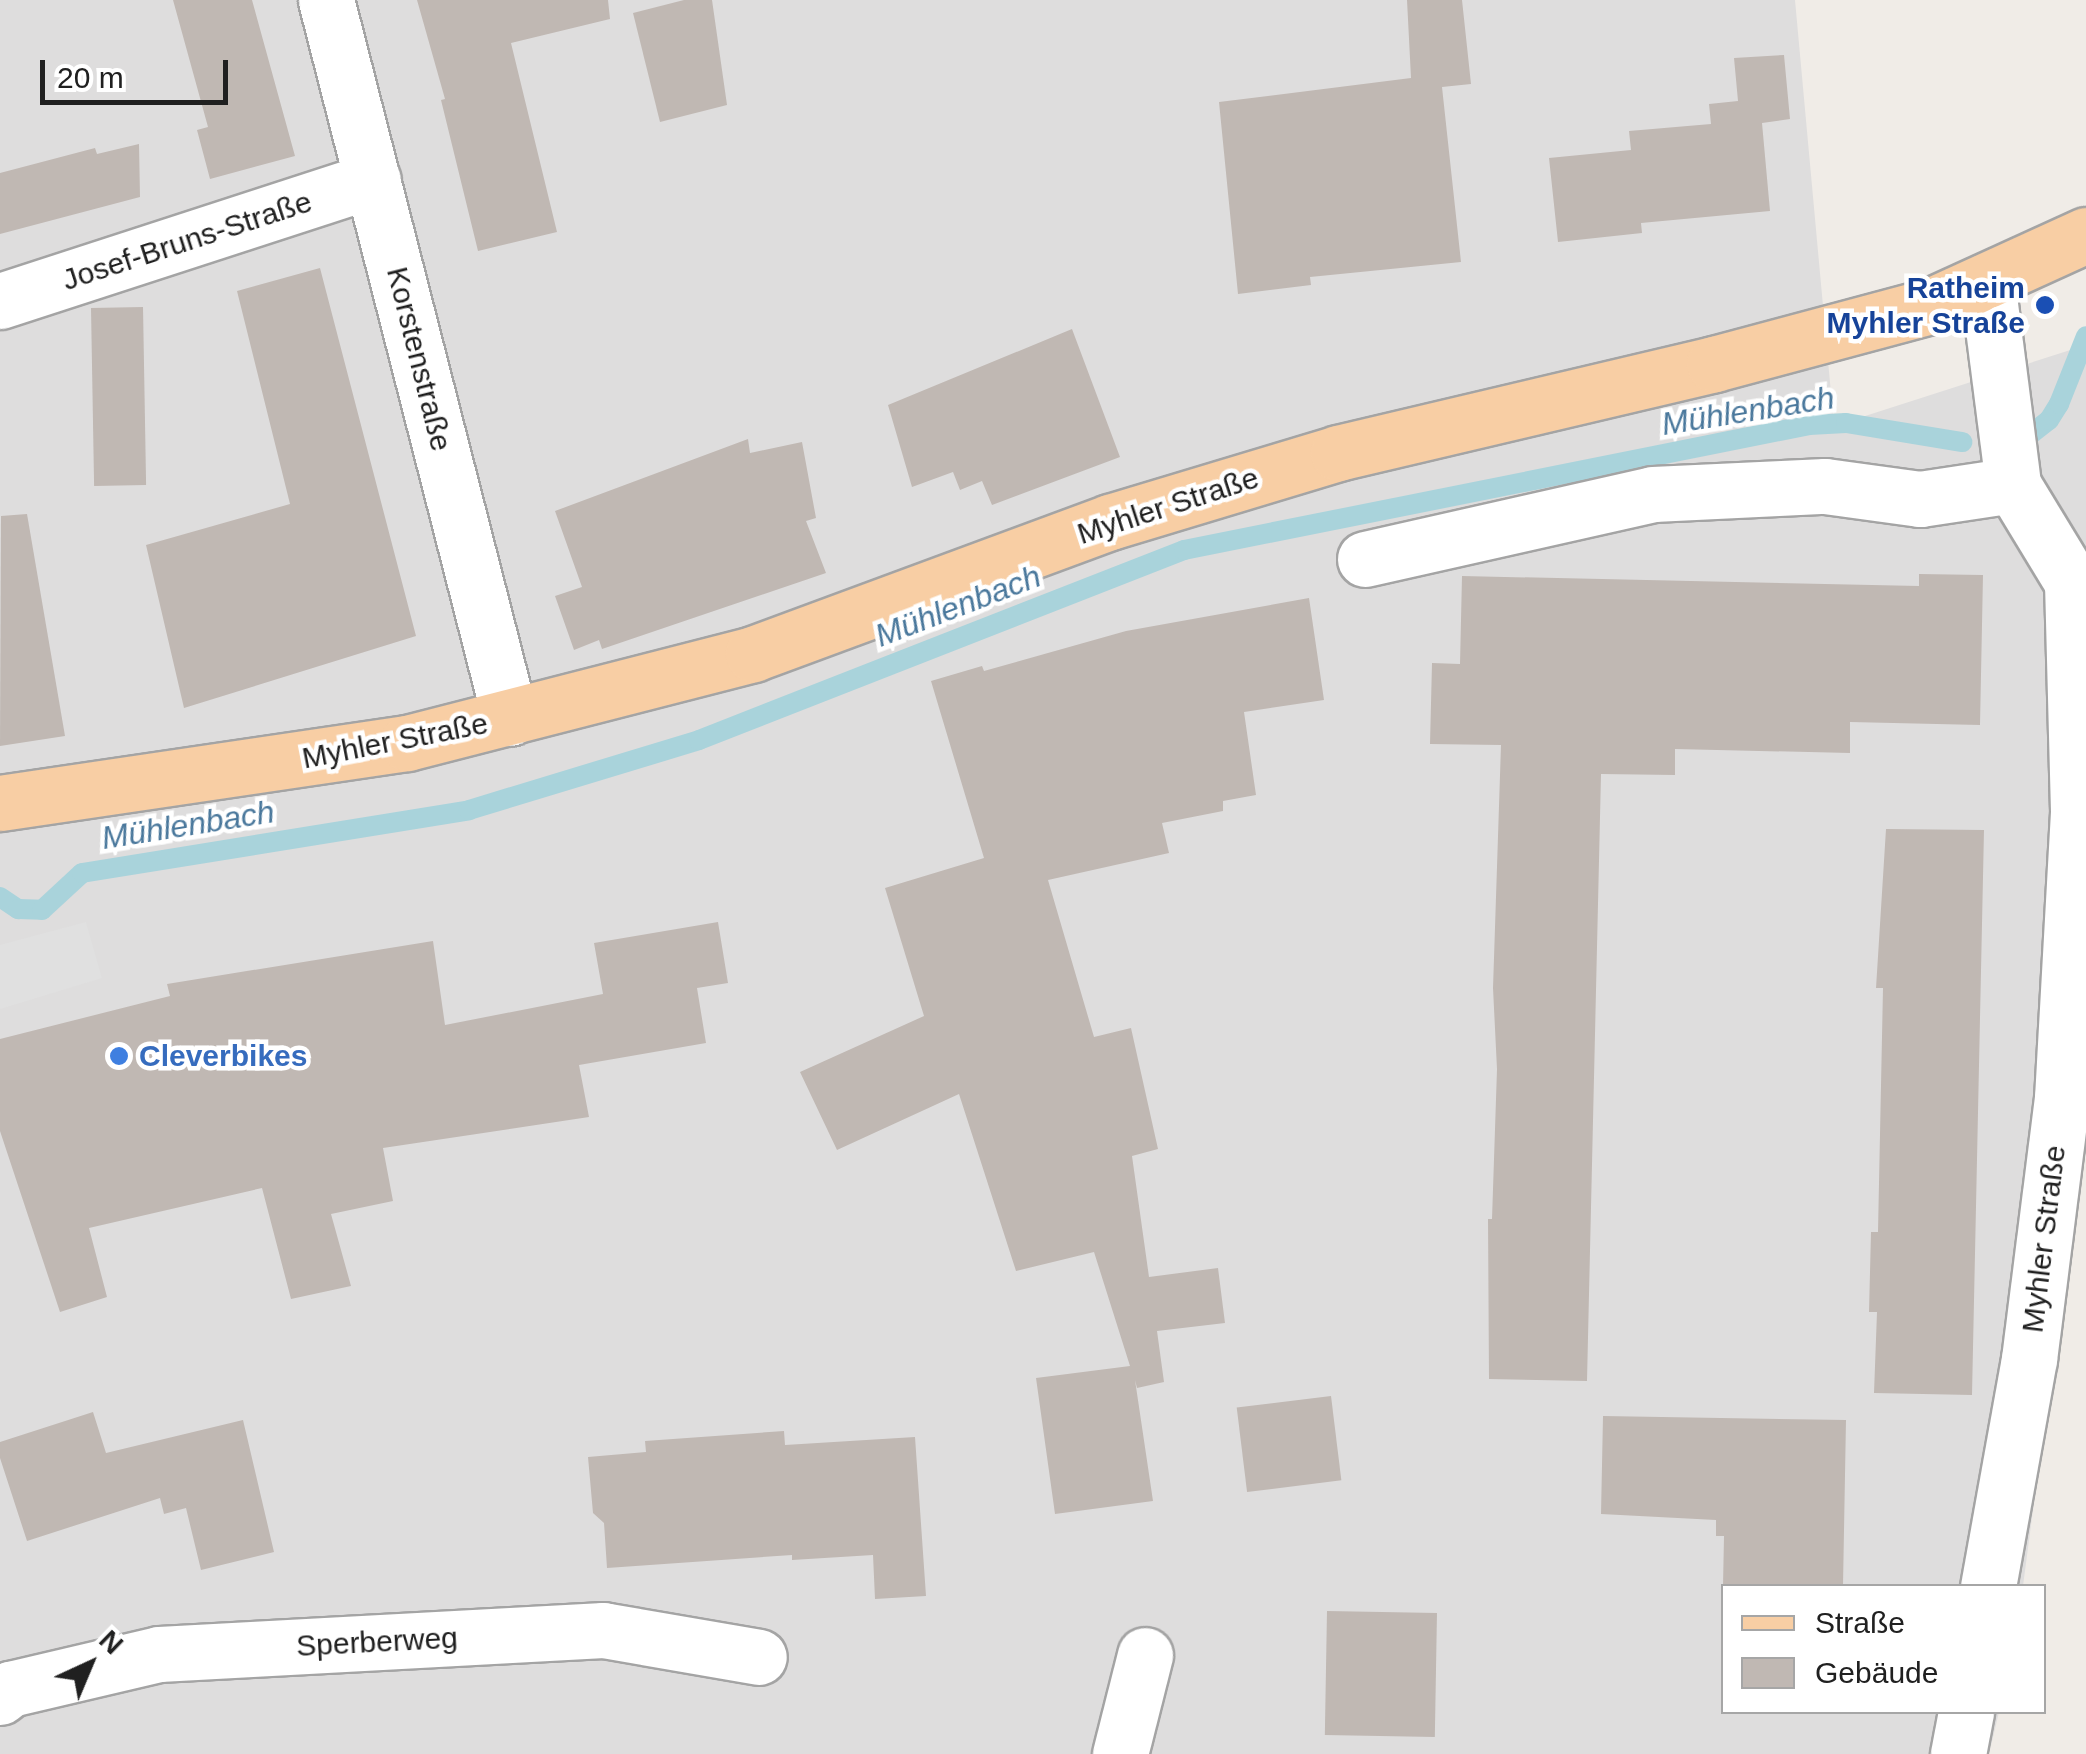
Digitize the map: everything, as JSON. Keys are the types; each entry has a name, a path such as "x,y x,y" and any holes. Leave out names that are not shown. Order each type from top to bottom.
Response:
{"main road":[{"name":"Myhler Straße","path":"0,803 407,743 753,654 1110,522 1338,453 1732,359 1930,306 2086,236"}],"street":[{"name":"Korstenstraße","path":"326,0 510,718"},
{"name":"Josef-Bruns-Straße","path":"0,301 373,180"},
{"name":"Myhler Straße","path":"1987,280 2013,486 2072,582 2078,812 2063,1088 2029,1360 1988,1584"},
{"path":"1365,559 1653,494 1824,486 1920,499 2013,486"},
{"name":"Sperberweg","path":"0,1697 10,1689 159,1654 564,1632 603,1630 760,1657"},
{"path":"1120,1754 1146,1655"},
{"path":"1958,1754 1966,1714"}],"shaded area":[{"path":"0,0 1795,0 1834,426 2086,345 2086,1042 2076,1183 2023,1584 1721,1584 1721,1714 1999,1714 1989,1754 0,1754"},
{"path":"86,922 102,978 0,1009 0,945"}],"building":[{"path":"173,0 252,0 295,156 210,179 197,130 208,127"},
{"path":"417,0 608,0 610,19 511,43 557,232 478,251 441,100 445,99"},
{"path":"684,0 712,0 727,105 660,122 633,13"},
{"path":"1407,0 1462,0 1471,84 1442,87 1461,262 1310,277 1311,285 1238,294 1219,102 1411,78"},
{"path":"1784,55 1790,119 1762,123 1770,211 1641,223 1642,233 1558,242 1549,158 1631,150 1629,131 1711,124 1709,104 1738,101 1734,58"},
{"path":"139,144 140,197 0,234 0,173 95,148 97,154"},
{"path":"320,268 416,636 184,708 146,545 290,504 237,291"},
{"path":"143,307 146,485 94,486 91,308"},
{"path":"1072,329 1120,457 992,505 982,481 960,490 953,472 912,487 888,405"},
{"path":"748,439 750,453 802,442 816,518 806,521 826,573 602,649 599,640 574,650 555,596 582,587 555,511"},
{"path":"27,514 65,736 0,746 1,516"},
{"path":"1919,574 1983,575 1980,725 1850,722 1850,753 1675,749 1675,775 1601,774 1587,1381 1489,1379 1488,1219 1492,1219 1497,1069 1493,988 1501,745 1430,744 1432,663 1460,664 1462,576 1919,586"},
{"path":"1309,598 1324,700 1244,712 1256,795 1223,801 1223,811 1162,823 1169,853 1048,880 1094,1037 1131,1028 1158,1149 1132,1156 1149,1277 1218,1268 1225,1323 1157,1331 1164,1382 1137,1388 1135,1380 1153,1501 1055,1514 1036,1378 1130,1366 1094,1252 1016,1271 959,1094 837,1150 800,1072 924,1016 885,888 984,858 931,681 982,666 984,671 1126,631"},
{"path":"1886,829 1984,830 1972,1395 1874,1393 1877,1312 1869,1312 1871,1232 1878,1232 1883,988 1876,988"},
{"path":"718,922 728,983 697,988 706,1043 579,1065 589,1117 383,1148 393,1201 331,1214 351,1286 291,1299 262,1188 89,1228 107,1297 60,1312 0,1131 0,1039 170,996 167,984 433,941 445,1025 603,994 594,943"},
{"path":"1331,1396 1341,1480 1247,1492 1237,1408"},
{"path":"93,1412 106,1453 243,1420 274,1552 201,1570 186,1508 164,1514 160,1498 27,1541 0,1458 0,1442"},
{"path":"1603,1416 1846,1420 1843,1584 1723,1584 1724,1536 1716,1536 1716,1520 1601,1514"},
{"path":"784,1431 785,1445 915,1437 926,1596 875,1599 873,1555 792,1560 792,1555 607,1568 604,1523 593,1513 588,1457 646,1452 645,1441"},
{"path":"1327,1611 1437,1613 1435,1737 1325,1735"}],"waterway":[{"name":"Mühlenbach","path":"2027,437 2049,420 2059,404 2086,336"},
{"name":"Mühlenbach","path":"0,897 18,909 42,910 82,873 469,810 699,740 1184,550 1809,425 1846,423 1962,442"}],"place":[{"name":"Ratheim Myhler Straße","path":"2045,305"},
{"name":"Cleverbikes","path":"119,1056"}]}
